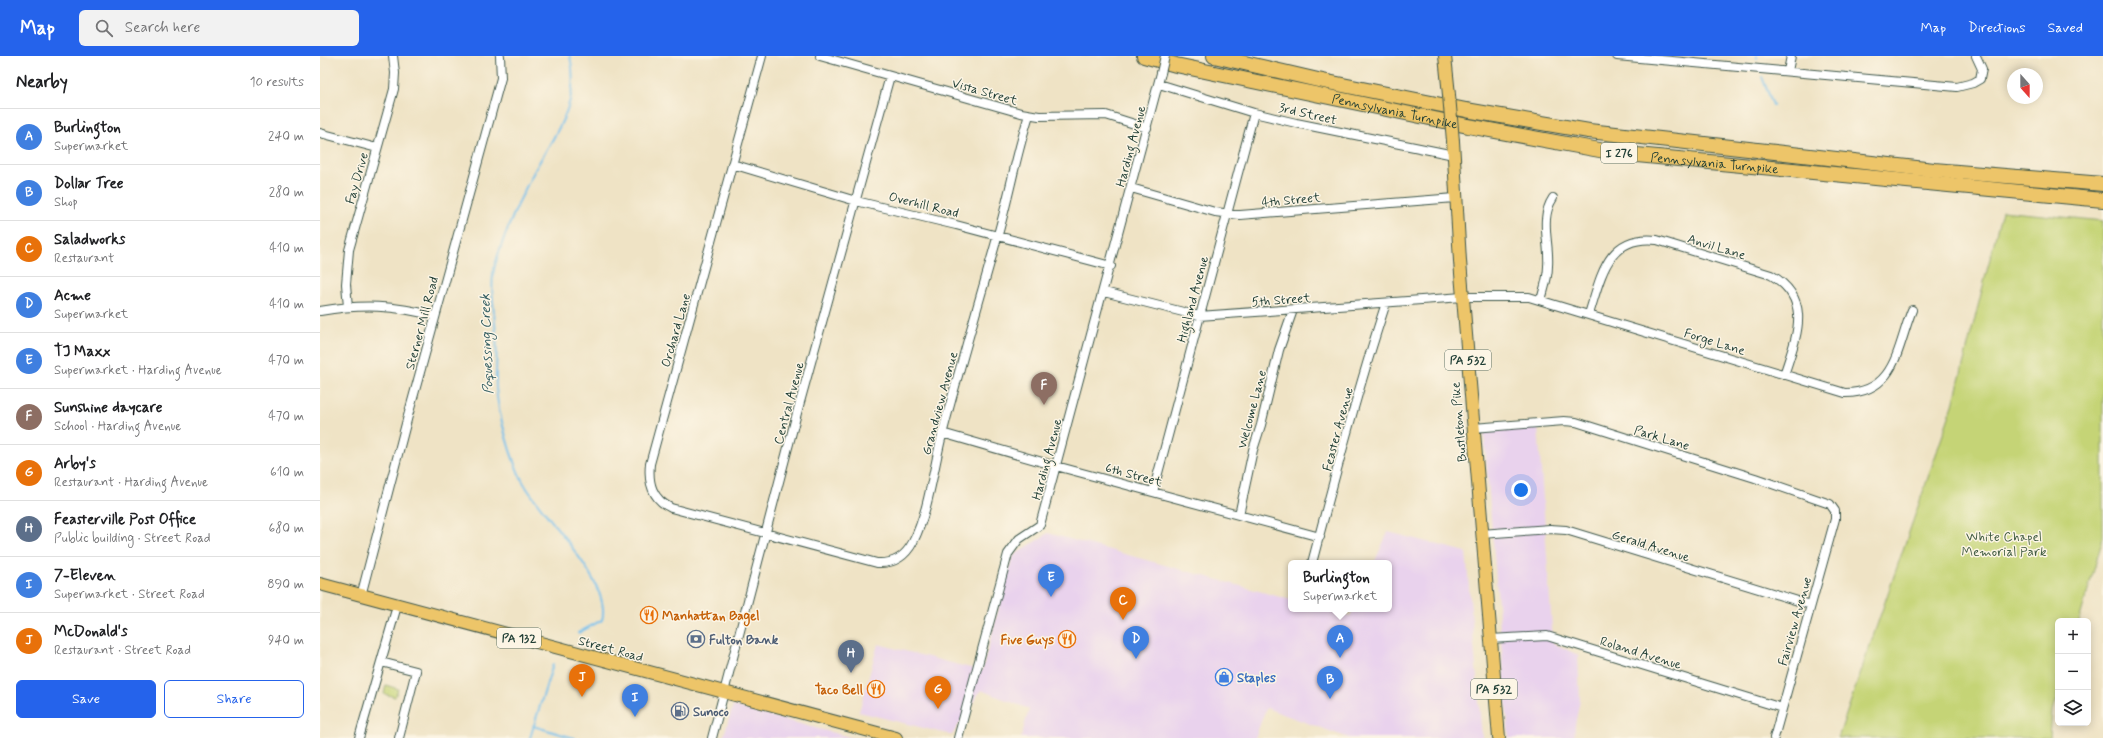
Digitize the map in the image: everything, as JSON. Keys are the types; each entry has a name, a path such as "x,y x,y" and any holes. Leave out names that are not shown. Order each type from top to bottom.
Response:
{"highway":[{"name":"Pennsylvania Turnpike","path":"1144,56 1176,65 1452,123 1616,153 2103,200"},
{"name":"Pennsylvania Turnpike","path":"1214,56 1318,80 1466,110 1589,131 1934,170 2103,184"}],"main road":[{"name":"Bustleton Pike","path":"1445,56 1453,141 1455,198 1481,534 1499,738"},
{"name":"Street Road","path":"320,584 896,738"}],"street":[{"name":"Fay Drive","path":"348,307 346,284 349,250 394,89 395,73 393,56"},
{"name":"Sterner Mill Road","path":"361,596 501,78 500,56"},
{"name":"Orchard Lane","path":"762,56 650,464 649,479 653,492 668,506 766,533"},
{"name":"Vista Street","path":"820,56 1029,115 1106,115 1147,128"},
{"name":"Harding Avenue","path":"958,738 1008,554 1019,539 1040,525 1132,188 1165,56"},
{"path":"1617,56 1697,59 1788,71 1957,87 1973,83 1980,79 1982,69 1976,56"},
{"path":"1788,71 1791,56"},
{"name":"Central Avenue","path":"712,738 890,76"},
{"name":"3rd Street","path":"1159,84 1254,113 1454,155"},
{"name":"Highland Avenue","path":"1153,492 1254,113"},
{"name":"Grandview Avenue","path":"766,533 877,563 890,563 900,558 912,543 922,522 942,433 998,236 1015,162 1029,115"},
{"path":"320,133 377,148"},
{"name":"Overhill Road","path":"732,164 856,200 1111,266"},
{"name":"4th Street","path":"1132,188 1227,214 1249,215 1455,198"},
{"path":"1540,300 1549,264 1545,218 1549,204 1553,198"},
{"name":"Anvil Lane","path":"1589,314 1606,263 1612,255 1624,245 1638,240 1650,239 1771,275 1784,284 1796,300 1799,320 1784,374"},
{"name":"5th Street","path":"1104,292 1199,316 1463,297"},
{"name":"Forge Lane","path":"1463,297 1518,295 1540,300 1784,374 1845,392 1855,393 1870,388 1884,379 1890,372 1912,310"},
{"name":"Feaster Avenue","path":"1313,560 1343,444 1386,303"},
{"path":"320,311 348,307 401,308 436,316"},
{"name":"Welcome Lane","path":"1239,516 1253,450 1261,425 1279,350 1293,310"},
{"name":"Park Lane","path":"1473,428 1564,421 1576,422 1818,499 1830,504 1835,511"},
{"name":"6th Street","path":"942,433 1056,466 1320,537"},
{"name":"Fairview Avenue","path":"1774,738 1835,519 1835,511"},
{"name":"Gerald Avenue","path":"1481,534 1550,529 1566,530 1811,606"},
{"path":"359,738 398,606"},
{"name":"Roland Avenue","path":"1490,639 1547,636 1782,708"},
{"path":"381,662 416,671 399,738"}],"shaded area":[{"path":"1538,426 1553,643 1578,655 1580,699 1574,738 1509,738 1484,432"},
{"path":"1388,532 1466,552 1482,738 1349,738 1266,708 1255,738 1021,738 1029,709 981,690 952,735 859,712 878,644 982,671 1013,556 1048,533 1288,599 1288,612 1335,612 1350,616 1352,612 1392,612 1392,560 1375,560"},
{"path":"733,706 853,738 723,738"}],"green space":[{"name":"White Chapel Memorial Park","path":"2002,211 2103,221 2103,538 2080,618 2055,618 2055,702 2052,711 2050,738 1838,738 1953,405"},
{"path":"386,685 398,689 395,697 384,694"}],"waterway":[{"name":"Poquessing Creek","path":"570,56 572,86 566,112 555,136 527,185 509,226 495,265 492,291 497,342 497,398 514,462 518,473 532,496 587,568 597,587 603,605 602,620 578,633"},
{"path":"1762,77 1773,105"},
{"path":"530,738 553,664"},
{"path":"533,726 574,738"}],"place":[{"name":"Sunshine daycare","path":"1044,405"},
{"name":"TJ Maxx","path":"1051,597"},
{"name":"Manhattan Bagel","path":"649,615"},
{"name":"Saladworks","path":"1123,620"},
{"name":"Fulton Bank","path":"696,639"},
{"name":"Five Guys","path":"1067,639"},
{"name":"Burlington","path":"1340,658"},
{"name":"Acme","path":"1136,659"},
{"name":"Feasterville Post Office","path":"851,673"},
{"name":"Staples","path":"1224,677"},
{"name":"Taco Bell","path":"876,689"},
{"name":"McDonald's","path":"582,697"},
{"name":"Dollar Tree","path":"1330,699"},
{"name":"Arby's","path":"938,709"},
{"name":"Sunoco","path":"680,711"},
{"name":"7-Eleven","path":"635,717"}]}
